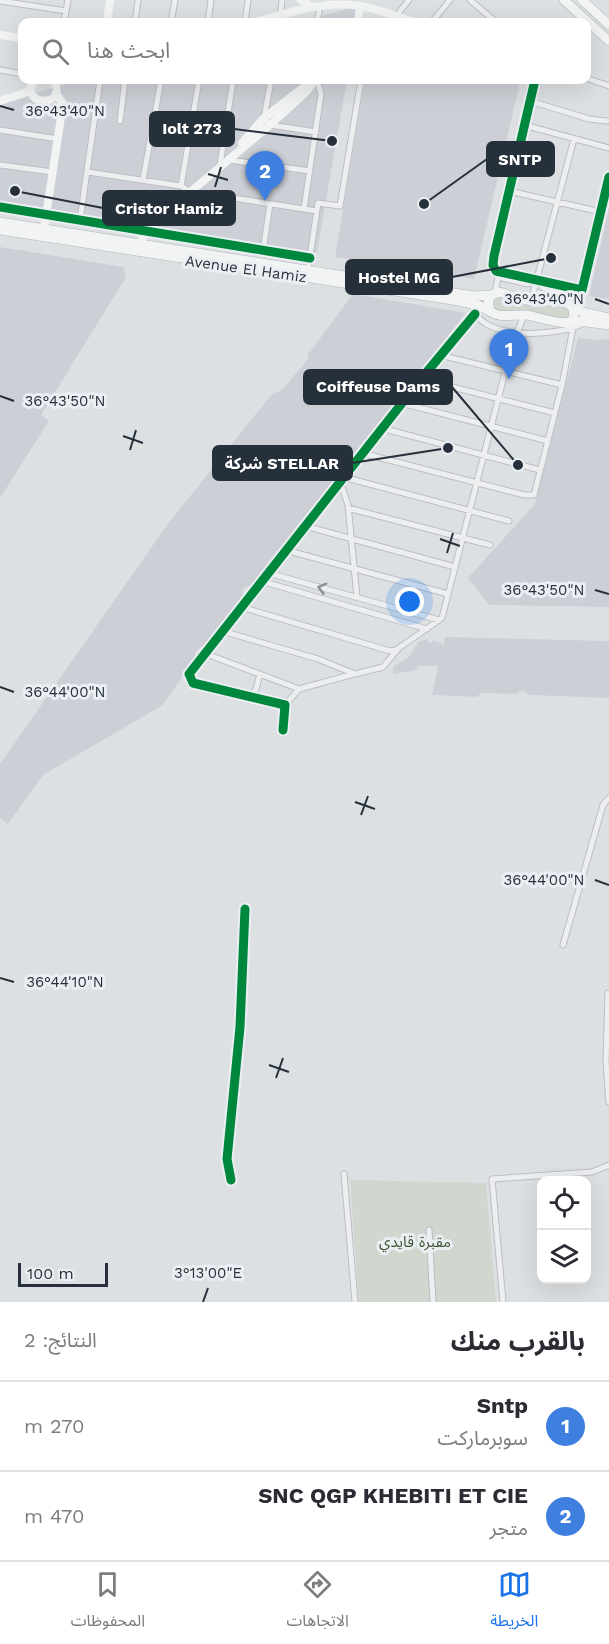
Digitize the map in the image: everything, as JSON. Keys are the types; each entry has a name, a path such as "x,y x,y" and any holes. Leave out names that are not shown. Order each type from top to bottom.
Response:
{"highway":[{"path":"564,0 584,18"},
{"path":"582,0 609,25"},
{"path":"591,25 609,41"},
{"path":"0,222 474,296 501,292 531,301 564,301 582,312 609,318"},
{"name":"Avenue El Hamiz","path":"0,230 472,304 498,315 524,315 570,326"},
{"path":"491,312 487,303 493,294"},
{"path":"570,326 574,314 571,305"},
{"path":"570,326 585,322 609,325"}],"street":[{"path":"65,18 68,0"},
{"path":"108,18 110,0"},
{"path":"136,18 138,0"},
{"path":"172,18 175,0"},
{"path":"209,18 211,0"},
{"path":"246,18 248,0"},
{"path":"281,18 282,0"},
{"path":"301,0 316,4 362,3 402,18"},
{"path":"396,16 409,0"},
{"path":"435,18 450,0"},
{"path":"470,0 491,18"},
{"path":"0,1 66,11"},
{"path":"359,18 362,3"},
{"path":"283,18 316,4"},
{"path":"0,35 18,37"},
{"path":"0,70 18,73"},
{"path":"591,80 609,86"},
{"path":"32,84 31,92 36,99 45,101 50,100 56,93 57,84"},
{"path":"80,220 99,84"},
{"path":"120,121 125,84"},
{"path":"143,180 160,84"},
{"path":"181,186 198,84"},
{"path":"224,162 233,84"},
{"path":"267,122 270,84"},
{"path":"141,244 144,231 267,122 307,91 310,84"},
{"path":"304,209 321,94 315,84"},
{"path":"308,270 318,203 340,206 360,84"},
{"path":"534,84 493,263 494,268 501,272 582,290"},
{"path":"0,101 31,92"},
{"path":"44,229 63,104 56,93"},
{"path":"530,101 588,120 607,121"},
{"path":"267,122 316,132"},
{"path":"524,125 609,148"},
{"path":"0,130 58,139"},
{"path":"531,301 574,139"},
{"path":"224,162 310,171"},
{"path":"0,165 53,172"},
{"path":"88,172 181,186 189,191 317,211"},
{"path":"582,312 580,301 582,290 609,177"},
{"path":"509,191 601,212"},
{"path":"263,251 270,204"},
{"path":"0,207 310,258"},
{"path":"493,294 501,272"},
{"path":"362,453 524,495 534,495 562,385 570,326 546,334 491,327 475,314 472,304"},
{"path":"285,705 193,683 189,674 381,428 475,314"},
{"path":"241,607 390,651 399,648 442,618 505,371 524,315"},
{"path":"440,355 562,385"},
{"path":"421,379 555,413"},
{"path":"401,403 548,441"},
{"path":"381,428 540,470"},
{"path":"342,479 348,508 357,597"},
{"path":"342,479 509,522"},
{"path":"348,508 490,545"},
{"path":"305,526 455,567"},
{"path":"285,550 448,594"},
{"path":"268,573 439,620"},
{"path":"261,581 427,629"},
{"path":"222,631 318,659 355,674"},
{"path":"284,730 285,705 300,690 383,667 399,648"},
{"path":"204,653 300,690"},
{"path":"250,697 256,689 260,674"},
{"path":"563,945 603,805 609,798"},
{"path":"231,1180 227,1159 240,1027 245,909"},
{"path":"608,993 606,1062 609,1102"},
{"path":"503,1302 492,1179 592,1172 609,1165"},
{"path":"344,1174 355,1302"},
{"path":"429,1230 433,1302"}],"shaded area":[{"path":"360,6 358,18 313,18"},
{"path":"68,84 346,84 317,252 0,206 0,102"},
{"path":"364,84 520,84 474,279 335,257"},
{"path":"609,208 609,299 589,296"},
{"path":"0,247 124,267 126,277 41,415 49,421 0,498"},
{"path":"353,294 466,313 320,497 322,499 308,517 306,516 251,585 244,588 243,595 204,647 200,647 195,653 195,658 163,705 43,775 8,824 0,818 0,764 167,525 267,400 275,392 282,390 309,358 307,356"},
{"path":"578,338 609,339 609,607 489,605 468,578 535,504"},
{"path":"445,637 609,641 609,698 530,695 522,690 517,694 481,693 477,697 432,695 438,666 418,666 416,670 393,674 393,667 409,657 418,642 428,639 429,643 433,640 444,645"}],"green space":[{"path":"498,297 524,305 563,306 568,308 570,314 568,318 562,320 528,311 497,311 494,310 491,302"},
{"name":"مقبرة قايدي","path":"350,1180 486,1183 496,1302 359,1302"}],"cycle path":[{"path":"534,84 494,256 493,265 496,271 582,290 609,177"},
{"path":"0,207 310,258"},
{"path":"283,730 285,705 193,683 189,674 421,379 475,314"},
{"path":"231,1180 227,1159 240,1027 245,909"}],"place":[{"name":"Iolt 273","path":"332,141"},
{"name":"Cristor Hamiz","path":"15,191"},
{"name":"SNC QGP KHEBITI ET CIE","path":"265,201"},
{"name":"SNTP","path":"424,204"},
{"name":"Hostel MG","path":"551,258"},
{"name":"Sntp","path":"509,379"},
{"name":"شركة STELLAR","path":"448,448"},
{"name":"Coiffeuse Dams","path":"518,465"}]}
